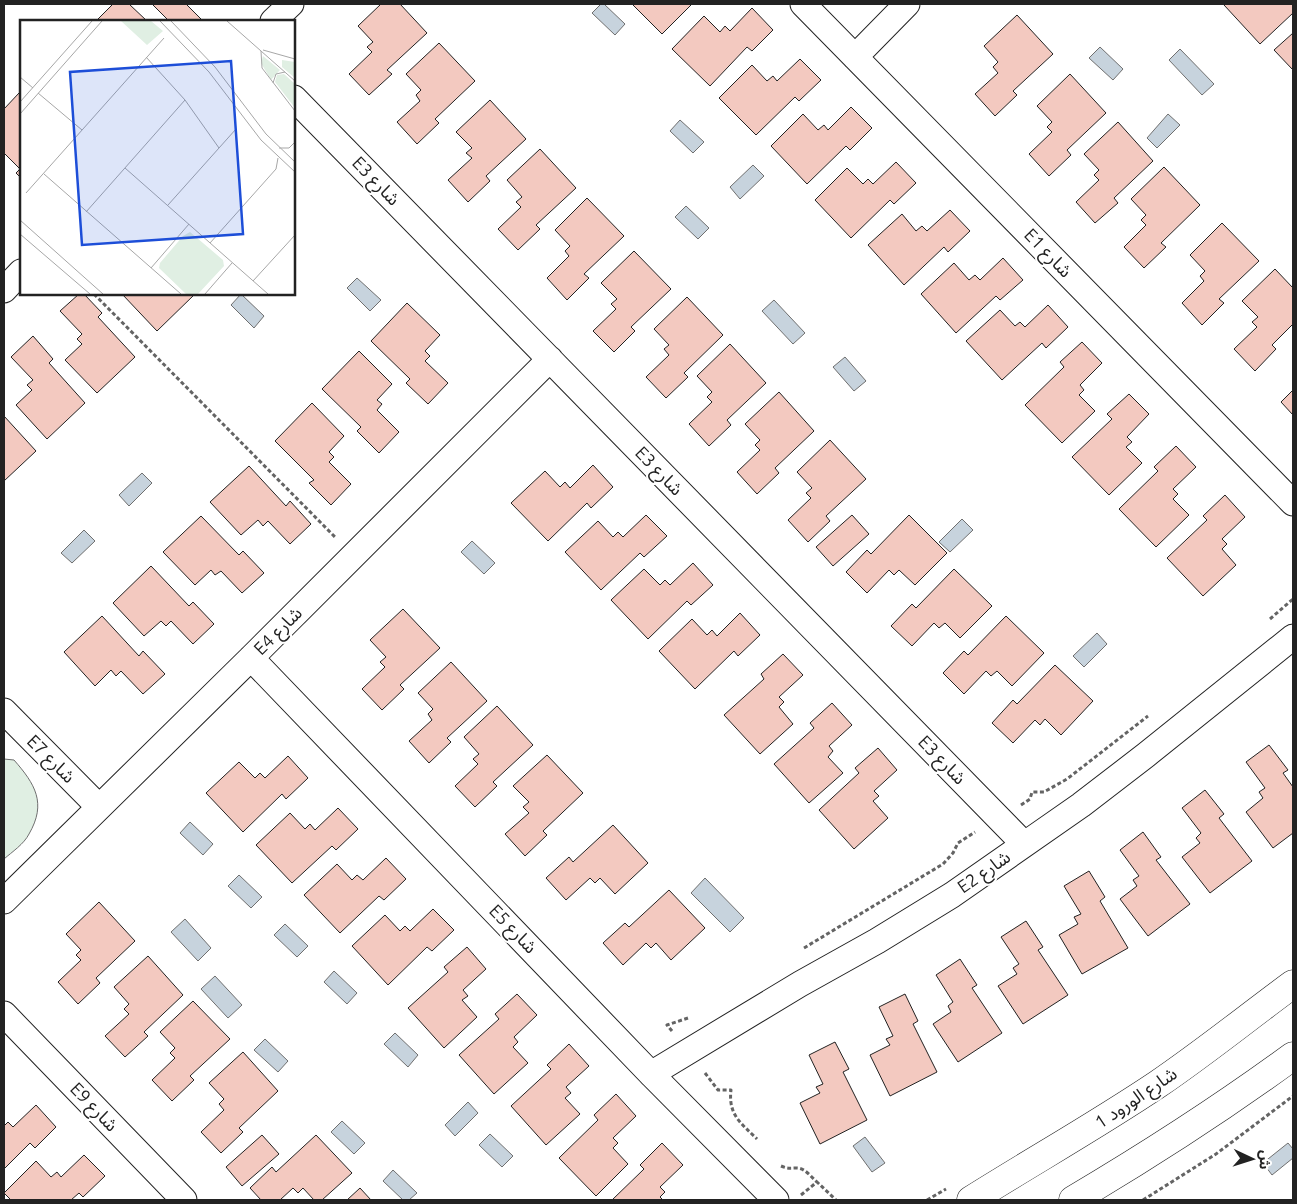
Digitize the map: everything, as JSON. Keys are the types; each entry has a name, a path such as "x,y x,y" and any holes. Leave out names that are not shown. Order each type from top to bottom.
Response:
{"street":[{"path":"274,20 291,4"},
{"name":"E1 شارع","path":"803,4 1293,502"},
{"path":"855,57 907,4"},
{"name":"E3 شارع","path":"295,99 1024,844"},
{"path":"4,290 20,273"},
{"name":"E4 شارع","path":"4,901 251,658 550,359"},
{"name":"E2 شارع","path":"651,1074 952,895 1146,756 1293,637"},
{"name":"E5 شارع","path":"251,658 651,1074 776,1200"},
{"name":"E7 شارع","path":"4,712 99,807"},
{"name":"شارع الورود 1","path":"971,1200 1094,1126 1159,1083 1223,1038 1293,984"},
{"name":"E9 شارع","path":"4,1014 184,1200"},
{"path":"1073,1200 1160,1148 1293,1056"}],"path":[{"path":"95,295 353,556"},
{"path":"1264,623 1293,599"},
{"path":"1030,799 1032,792 1044,792 1067,779 1153,712"},
{"path":"801,950 943,864 953,854 958,843"},
{"path":"667,1025 692,1016"},
{"path":"718,1090 731,1090 730,1098 734,1115 758,1140"},
{"path":"1143,1200 1216,1154 1293,1096"},
{"path":"776,1160 790,1170 797,1168 804,1170 836,1200"},
{"path":"795,1200 817,1182"}],"green space":[{"path":"4,759 14,760 28,777 38,803 34,823 27,838 4,859"}],"shaded area":[{"path":"601,4 604,4 625,24 615,35 592,13"},
{"path":"1100,47 1123,69 1113,80 1089,58"},
{"path":"1180,49 1214,84 1202,95 1169,60"},
{"path":"1168,114 1180,125 1157,148 1147,138"},
{"path":"680,120 704,142 693,153 670,131"},
{"path":"753,165 764,176 740,199 730,187"},
{"path":"686,206 709,228 698,239 675,217"},
{"path":"357,278 381,300 370,311 347,288"},
{"path":"242,295 264,316 254,328 231,305"},
{"path":"774,300 805,333 793,344 762,311"},
{"path":"845,357 866,381 854,391 833,367"},
{"path":"142,473 152,483 129,506 119,495"},
{"path":"962,519 973,530 950,552 939,542"},
{"path":"84,530 95,541 72,563 61,553"},
{"path":"472,541 495,563 484,574 461,552"},
{"path":"1097,633 1107,644 1084,667 1073,656"},
{"path":"190,822 213,844 203,855 180,833"},
{"path":"239,875 262,897 251,908 228,886"},
{"path":"705,878 744,918 730,932 691,893"},
{"path":"185,919 211,948 198,961 171,932"},
{"path":"285,924 308,946 297,957 274,935"},
{"path":"334,971 357,993 347,1004 324,982"},
{"path":"215,976 242,1005 228,1018 201,989"},
{"path":"395,1033 418,1055 408,1067 384,1044"},
{"path":"265,1039 288,1061 278,1072 254,1050"},
{"path":"468,1102 478,1113 455,1136 445,1125"},
{"path":"342,1121 365,1143 354,1154 331,1132"},
{"path":"490,1134 513,1156 502,1167 479,1145"},
{"path":"865,1137 885,1163 872,1172 853,1146"},
{"path":"1288,1143 1293,1149 1293,1158 1272,1175 1263,1163"},
{"path":"393,1170 417,1193 409,1200 403,1200 383,1181"}],"building":[{"path":"113,4 129,4 146,20 97,20"},
{"path":"152,4 186,4 202,20 168,20"},
{"path":"381,4 400,4 427,33 387,70 392,74 369,95 349,74 372,52 367,47 373,42 358,26"},
{"path":"632,4 692,4 662,34"},
{"path":"1293,4 1293,13 1260,44 1224,5"},
{"path":"752,8 773,30 752,51 747,47 710,86 672,49 704,16 720,32 725,26 730,31"},
{"path":"1017,15 1053,54 1013,91 1017,95 995,116 975,94 998,73 993,67 998,62 984,46"},
{"path":"1293,33 1293,70 1274,50"},
{"path":"439,43 475,81 435,119 439,123 417,144 397,122 420,101 416,95 421,90 406,74"},
{"path":"800,59 821,80 799,101 795,97 756,135 719,98 752,65 767,81 773,76 777,81"},
{"path":"1070,74 1106,113 1067,150 1071,155 1049,176 1029,154 1052,132 1047,127 1052,122 1037,106"},
{"path":"19,93 20,169 4,153 4,109"},
{"path":"490,100 526,139 486,176 490,181 468,202 448,180 472,158 466,153 472,148 456,132"},
{"path":"851,107 872,128 850,150 846,146 807,184 771,146 803,114 818,130 824,125 828,130"},
{"path":"1118,122 1153,161 1114,198 1118,203 1095,223 1076,202 1099,180 1094,175 1099,170 1084,154"},
{"path":"540,149 576,188 536,225 540,229 518,250 498,229 521,207 516,202 522,197 507,180"},
{"path":"896,162 916,183 894,204 890,200 851,238 815,200 847,168 863,184 868,179 873,184"},
{"path":"1164,167 1200,205 1161,243 1166,247 1144,268 1124,247 1146,225 1141,220 1146,215 1131,199"},
{"path":"20,169 20,177 16,173"},
{"path":"587,198 624,236 584,274 589,278 567,300 547,278 569,256 565,251 570,246 555,230"},
{"path":"950,210 970,231 948,252 944,247 904,285 868,245 902,214 916,231 922,226 927,231"},
{"path":"1222,223 1259,261 1219,299 1224,303 1202,325 1182,303 1204,281 1200,276 1205,271 1190,255"},
{"path":"634,251 671,289 631,327 635,331 614,352 593,331 616,309 611,304 617,299 601,283"},
{"path":"1003,258 1023,280 1000,300 996,296 956,333 921,294 954,263 969,280 975,275 980,280"},
{"path":"1275,269 1293,288 1293,324 1272,345 1276,349 1255,371 1234,349 1257,327 1252,322 1258,317 1242,301"},
{"path":"78,295 85,295 102,313 98,317 135,357 97,393 65,360 82,344 77,339 82,334 60,311"},
{"path":"123,295 194,295 157,331"},
{"path":"687,297 723,335 684,373 688,377 666,398 646,377 669,355 664,349 669,345 654,329"},
{"path":"407,303 440,335 425,351 430,356 425,361 448,383 428,404 406,383 410,379 371,341"},
{"path":"1048,305 1068,327 1046,348 1042,343 1002,380 966,341 1000,310 1015,326 1020,322 1025,327"},
{"path":"33,336 53,359 49,363 85,403 47,439 16,405 32,390 27,385 33,380 11,357"},
{"path":"1082,342 1102,363 1080,385 1084,390 1079,395 1095,411 1062,443 1025,405 1064,367 1060,362"},
{"path":"730,344 766,383 727,420 731,425 709,446 689,424 712,402 707,397 712,392 697,376"},
{"path":"359,351 392,384 377,400 382,404 377,410 399,432 379,453 357,431 361,427 322,389"},
{"path":"1293,390 1293,415 1281,402"},
{"path":"779,392 814,431 775,468 779,473 757,494 737,472 760,450 755,445 760,440 745,424"},
{"path":"1129,394 1149,414 1127,437 1132,442 1126,447 1142,463 1109,495 1072,457 1112,419 1107,414"},
{"path":"312,403 344,436 329,452 334,457 329,462 351,484 331,505 309,483 314,480 275,441"},
{"path":"4,416 36,451 4,481"},
{"path":"830,440 866,479 826,516 830,521 808,542 788,520 811,498 806,493 812,488 797,472"},
{"path":"1176,446 1196,467 1173,489 1178,494 1173,499 1189,515 1156,547 1119,509 1158,471 1154,467"},
{"path":"593,465 613,487 591,508 587,503 548,541 511,503 545,471 560,487 565,482 570,488"},
{"path":"249,466 286,506 290,501 311,524 290,544 268,521 263,526 258,520 241,535 210,502"},
{"path":"1225,495 1245,517 1222,539 1227,544 1222,549 1236,565 1203,596 1167,558 1207,520 1203,516"},
{"path":"646,515 667,536 644,557 640,553 601,590 565,552 598,521 613,537 618,532 623,537"},
{"path":"852,515 869,534 833,566 816,547"},
{"path":"909,515 947,553 915,585 899,570 894,575 889,570 867,593 846,572 867,550 871,554"},
{"path":"201,516 239,555 243,551 264,573 242,593 221,571 215,575 211,570 195,585 163,552"},
{"path":"693,563 713,585 691,605 687,601 648,639 611,600 644,569 660,585 665,580 670,585"},
{"path":"151,566 189,606 193,602 214,624 193,644 171,621 166,626 161,621 144,636 113,603"},
{"path":"954,569 992,606 960,638 945,623 939,628 934,623 912,646 891,626 912,604 916,608"},
{"path":"403,609 440,648 400,685 404,689 382,710 362,689 385,667 380,662 386,657 370,640"},
{"path":"740,613 760,635 738,656 734,651 695,689 659,651 692,619 707,635 712,630 717,636"},
{"path":"102,616 139,656 143,651 165,674 143,694 121,671 116,676 111,670 95,686 64,652"},
{"path":"1006,616 1044,653 1012,686 997,671 991,676 986,671 964,694 943,673 964,651 968,655"},
{"path":"783,654 803,675 779,697 784,702 779,707 793,724 760,754 724,715 764,679 761,674"},
{"path":"451,662 487,701 447,738 451,742 429,763 409,741 432,720 428,714 433,709 418,693"},
{"path":"1055,665 1093,701 1061,735 1045,719 1040,725 1035,720 1013,743 992,723 1013,700 1017,704"},
{"path":"832,703 852,725 829,746 833,751 828,757 843,773 809,803 774,764 814,728 810,723"},
{"path":"497,706 533,745 493,782 497,786 475,807 455,786 478,764 473,759 479,754 464,737"},
{"path":"1269,745 1288,770 1283,773 1293,787 1293,833 1273,848 1246,812 1263,798 1259,792 1265,788 1246,762"},
{"path":"878,748 897,770 874,791 879,796 873,801 888,818 854,849 819,810 859,773 855,768"},
{"path":"547,755 583,793 543,831 547,835 525,856 505,834 529,813 523,807 529,802 513,786"},
{"path":"288,756 308,778 286,799 282,794 243,832 206,793 239,762 255,778 260,773 265,778"},
{"path":"1205,790 1224,814 1219,818 1252,861 1210,893 1182,857 1200,843 1196,838 1201,833 1182,808"},
{"path":"338,808 358,829 336,850 332,846 292,883 256,845 290,813 305,829 310,824 315,830"},
{"path":"613,825 648,863 615,894 600,878 595,883 590,878 566,900 546,878 569,857 573,862"},
{"path":"1143,832 1161,857 1156,860 1190,904 1148,936 1120,899 1137,886 1133,880 1139,876 1120,850"},
{"path":"386,858 406,879 384,900 379,896 340,933 304,895 337,864 352,880 357,875 363,880"},
{"path":"1089,871 1105,897 1100,901 1128,948 1082,974 1059,935 1078,924 1074,917 1081,914 1064,886"},
{"path":"669,890 705,928 671,960 656,943 651,948 646,943 623,965 603,943 625,923 629,927"},
{"path":"99,902 135,941 96,978 100,983 78,1004 58,982 81,960 76,955 81,950 66,934"},
{"path":"433,909 454,930 432,951 427,947 388,985 352,946 385,915 400,931 405,926 410,931"},
{"path":"1026,921 1043,947 1038,950 1068,995 1023,1024 998,986 1017,974 1013,968 1019,964 1001,937"},
{"path":"467,947 486,969 463,990 468,996 462,1000 477,1017 444,1048 408,1008 448,972 444,967"},
{"path":"148,956 183,995 144,1032 148,1036 125,1057 105,1036 129,1014 124,1009 129,1004 114,987"},
{"path":"960,959 977,985 972,988 1002,1033 958,1062 933,1024 951,1012 948,1006 953,1002 936,975"},
{"path":"517,994 537,1015 514,1037 518,1042 513,1047 528,1063 494,1094 459,1055 499,1019 495,1014"},
{"path":"905,994 918,1021 913,1024 937,1072 890,1096 870,1055 890,1045 886,1039 893,1036 879,1007"},
{"path":"193,1001 230,1039 190,1076 194,1080 172,1101 152,1080 175,1058 170,1053 175,1048 160,1032"},
{"path":"835,1042 849,1069 843,1072 867,1120 820,1144 800,1103 820,1093 816,1087 823,1084 809,1055"},
{"path":"569,1044 589,1066 566,1087 571,1093 565,1098 580,1114 546,1145 511,1106 551,1069 547,1065"},
{"path":"243,1052 278,1091 239,1128 243,1132 221,1153 201,1132 224,1110 219,1104 224,1099 209,1083"},
{"path":"616,1094 636,1116 613,1138 618,1143 613,1148 628,1164 596,1196 559,1158 598,1120 594,1115"},
{"path":"36,1105 56,1127 35,1148 30,1143 4,1169 4,1126 8,1122 13,1127"},
{"path":"262,1135 279,1154 242,1186 226,1167"},
{"path":"316,1135 352,1173 322,1200 314,1200 303,1188 298,1193 293,1188 280,1200 261,1200 250,1188 272,1167 276,1172"},
{"path":"662,1143 683,1165 660,1187 665,1192 660,1197 663,1200 612,1200 644,1169 640,1165"},
{"path":"84,1155 105,1176 83,1197 79,1193 71,1200 11,1200 4,1193 36,1161 51,1177 57,1172 61,1177"},
{"path":"360,1188 371,1200 347,1200"}]}
